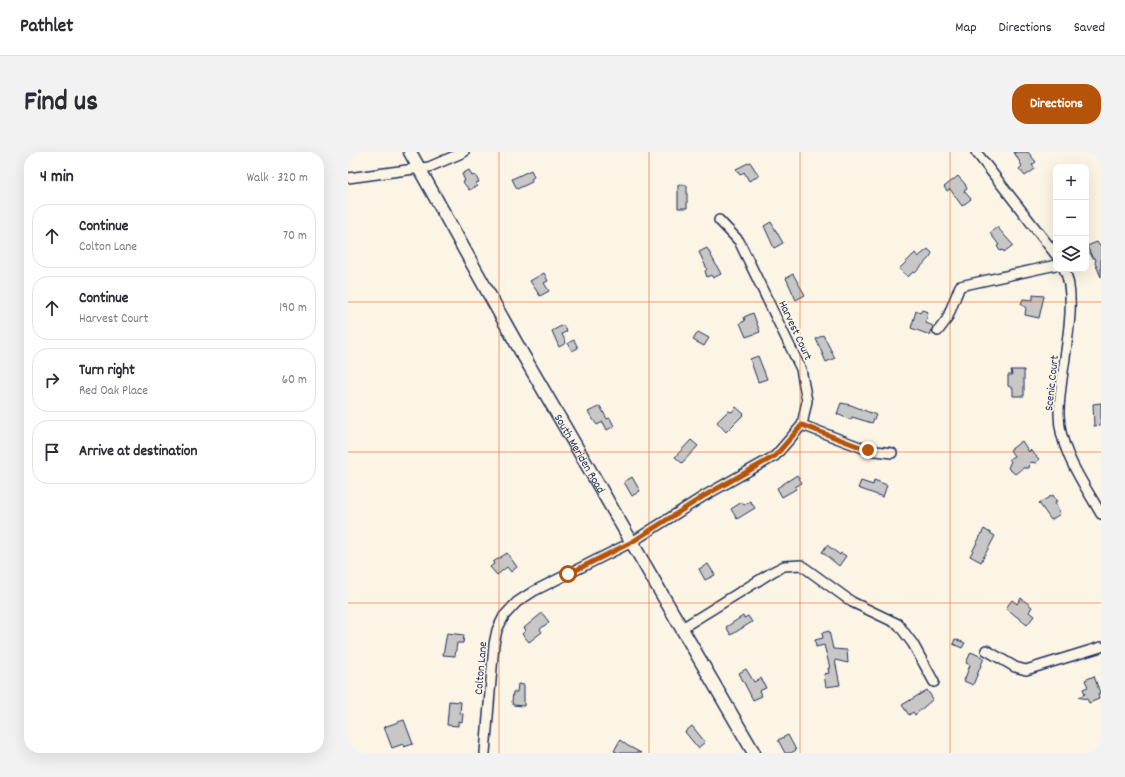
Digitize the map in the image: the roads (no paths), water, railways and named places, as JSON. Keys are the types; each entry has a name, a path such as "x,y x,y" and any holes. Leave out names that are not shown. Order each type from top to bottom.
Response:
{"main road":[{"name":"South Meriden Road","path":"410,152 519,348 754,753"}],"street":[{"path":"348,178 429,167 464,152"},
{"path":"976,152 1053,251"},
{"name":"Harvest Court","path":"632,542 704,496 775,456 802,425 807,400 801,369 739,241 719,220"},
{"path":"938,331 947,319 960,286 1053,266"},
{"name":"Scenic Court","path":"1065,272 1070,299 1058,414 1065,449 1101,514"},
{"path":"802,425 868,450 892,453"},
{"name":"Colton Lane","path":"486,753 494,644 497,630 504,616 517,602 534,591 632,542"},
{"path":"682,628 774,571 784,566 801,565 808,568 852,602 898,624 913,644 934,682"},
{"path":"986,650 1015,667 1026,670 1101,647"}]}
